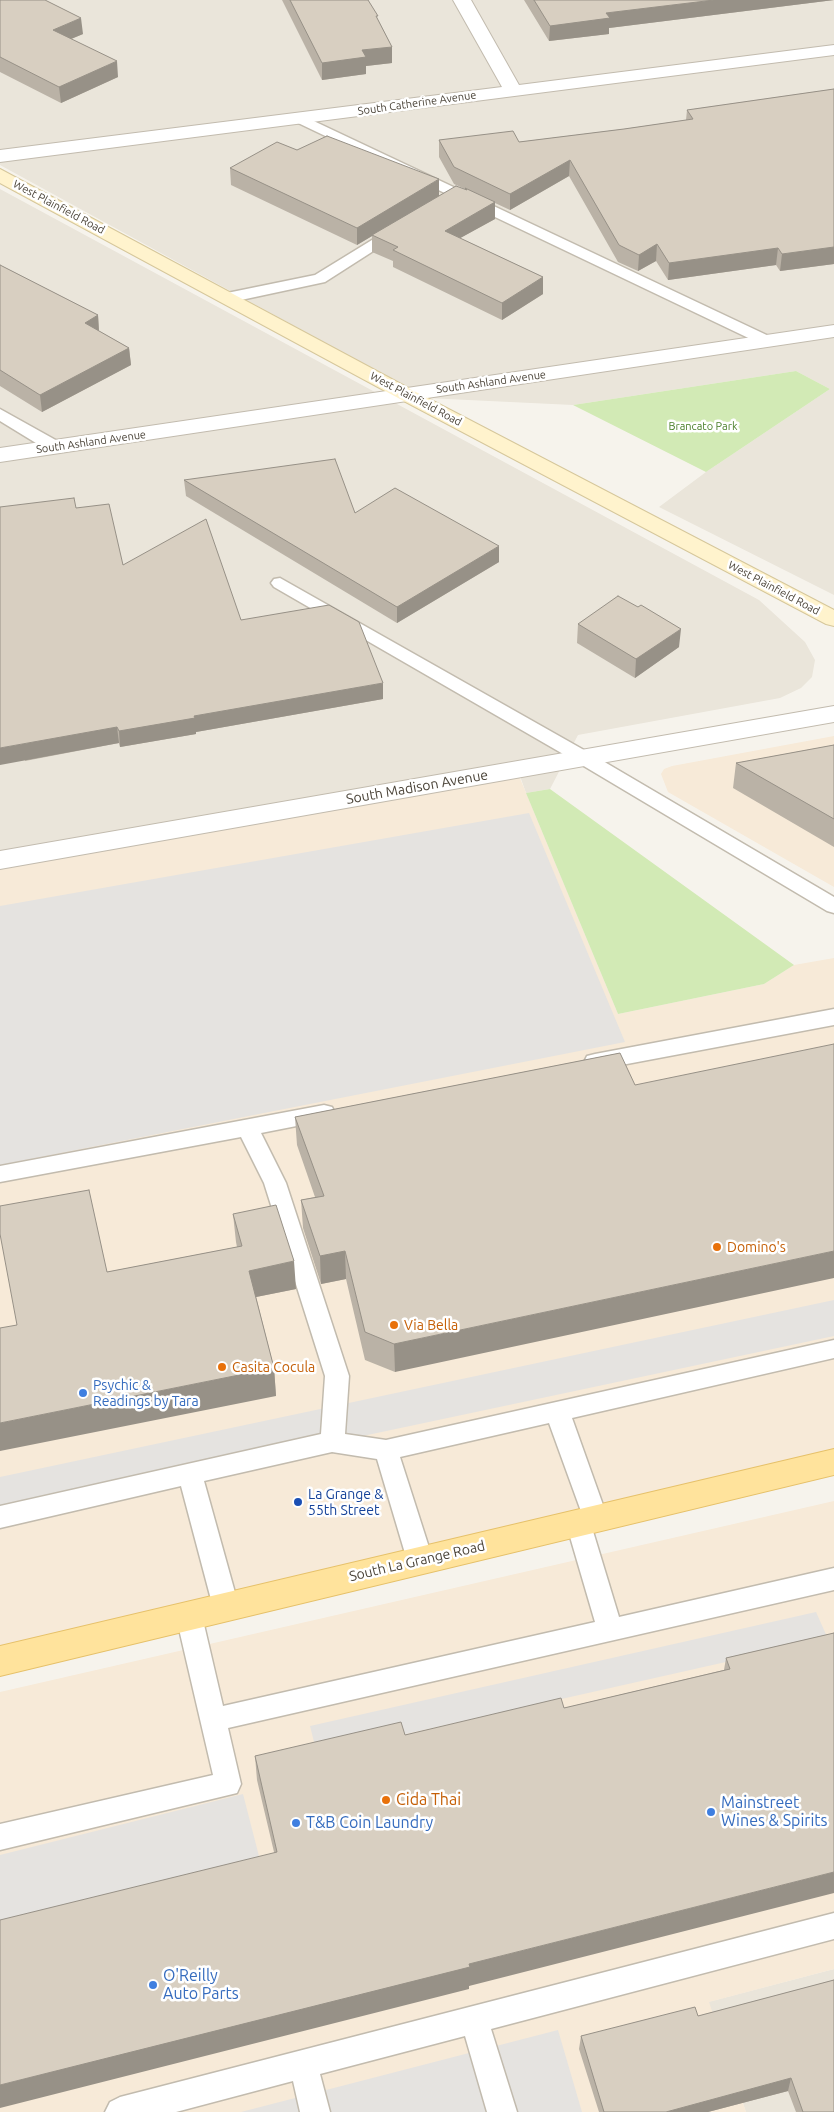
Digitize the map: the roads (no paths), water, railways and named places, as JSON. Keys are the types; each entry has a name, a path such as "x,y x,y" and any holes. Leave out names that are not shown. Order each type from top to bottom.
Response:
{"main road":[{"name":"West Plainfield Road","path":"0,175 407,395 834,619"},
{"name":"South La Grange Road","path":"0,1661 834,1462"}],"street":[{"path":"462,0 514,90"},
{"name":"South Catherine Avenue","path":"0,156 834,50"},
{"name":"South Ashland Avenue","path":"0,455 834,332"},
{"name":"South Madison Avenue","path":"0,860 834,714"}],"lane":[{"path":"301,119 767,341"},
{"path":"441,203 458,193"},
{"path":"228,298 320,279 365,248 407,223"},
{"path":"0,414 56,447"},
{"path":"280,583 584,758 834,906"},
{"path":"570,1067 834,1017"},
{"path":"0,1174 346,1109"},
{"path":"248,1128 275,1183 337,1376 336,1417 332,1442"},
{"path":"0,1518 332,1442 386,1450 834,1349"},
{"path":"557,1411 587,1521 610,1630"},
{"path":"386,1450 420,1560"},
{"path":"190,1474 226,1607"},
{"path":"213,1720 834,1579"},
{"path":"0,1837 228,1784 189,1616"},
{"path":"133,2110 834,1926"},
{"path":"474,2019 502,2112"},
{"path":"303,2064 314,2112"}],"place":[{"name":"Domino's","path":"717,1247"},
{"name":"Via Bella","path":"394,1325"},
{"name":"Casita Cocula","path":"222,1367"},
{"name":"Psychic & Readings by Tara","path":"83,1393"},
{"name":"La Grange & 55th Street","path":"298,1502"},
{"name":"Cida Thai","path":"386,1800"},
{"name":"Mainstreet Wines & Spirits","path":"711,1812"},
{"name":"T&B Coin Laundry","path":"296,1823"},
{"name":"O'Reilly Auto Parts","path":"153,1985"}],"park label":[{"name":"Brancato Park","path":"703,426"}]}
